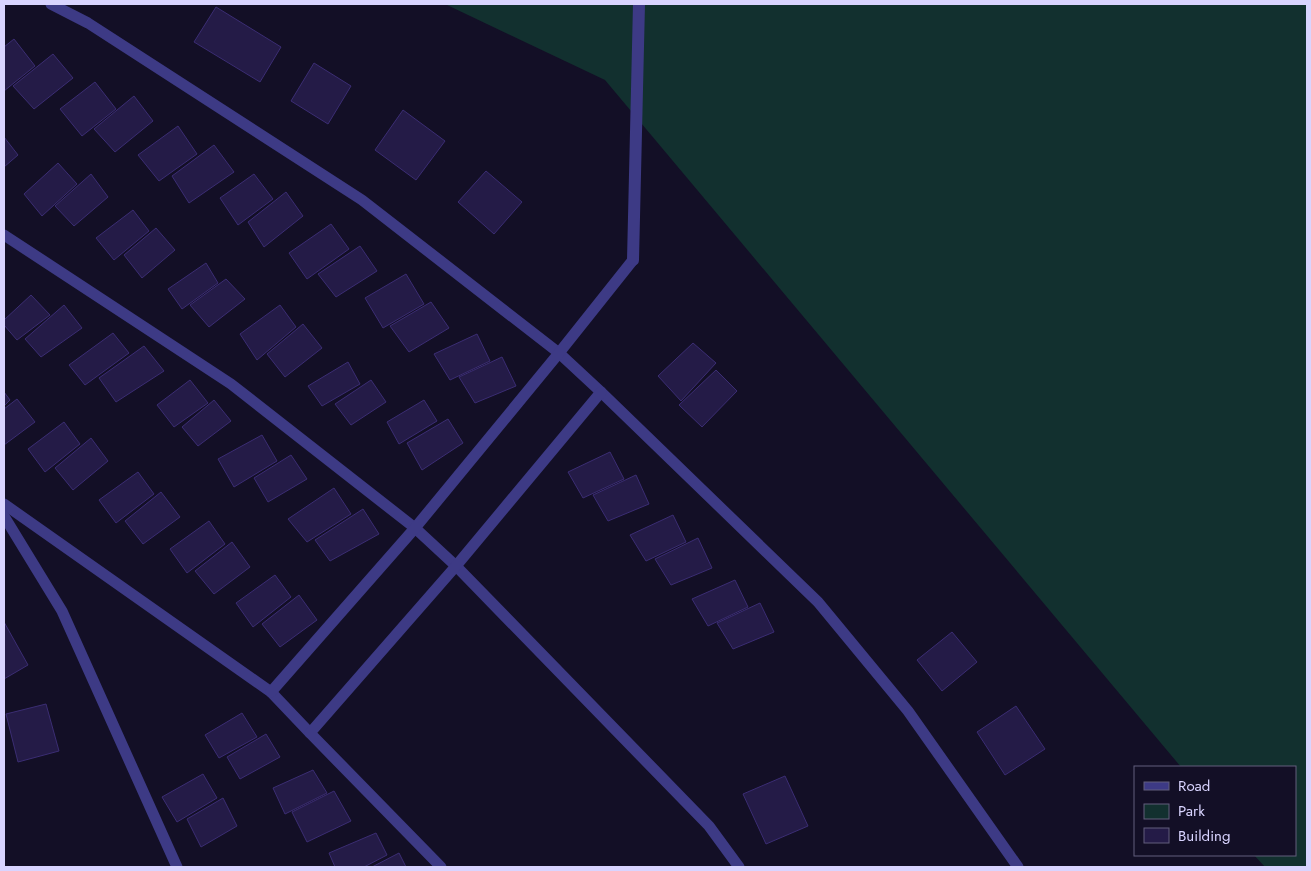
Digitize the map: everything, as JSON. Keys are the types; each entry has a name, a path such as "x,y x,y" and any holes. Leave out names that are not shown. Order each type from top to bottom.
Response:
{"street":[{"path":"632,260 639,4"}],"lane":[{"path":"51,4 88,23 362,200 559,353 818,602 908,711 1018,867"},
{"path":"4,235 232,384 415,528 456,566 709,826 739,867"},
{"path":"271,692 415,528 559,353 632,260"},
{"path":"310,733 456,566 601,392"},
{"path":"4,504 271,692 442,867"},
{"path":"4,516 62,611 177,867"}],"green space":[{"path":"445,4 1307,4 1307,867 1265,867 1255,856 1296,856 1296,766 1180,766 605,80"}],"building":[{"path":"216,7 281,47 260,82 194,42"},
{"path":"14,39 35,66 4,91 4,47"},
{"path":"53,54 73,78 34,109 13,86"},
{"path":"314,63 351,86 328,124 291,101"},
{"path":"95,82 116,109 82,136 60,109"},
{"path":"134,96 153,121 115,152 94,129"},
{"path":"403,110 445,141 416,180 375,150"},
{"path":"178,126 197,154 159,181 138,155"},
{"path":"4,137 18,155 4,167"},
{"path":"214,145 234,172 189,203 172,176"},
{"path":"58,163 77,184 42,216 24,194"},
{"path":"486,171 522,202 494,234 458,202"},
{"path":"91,174 108,197 74,226 55,206"},
{"path":"254,174 273,199 238,225 220,198"},
{"path":"286,192 303,216 264,247 248,222"},
{"path":"133,210 149,231 114,260 96,238"},
{"path":"331,224 349,249 307,279 289,253"},
{"path":"156,228 175,250 142,278 124,255"},
{"path":"360,246 377,271 336,297 318,274"},
{"path":"206,263 218,283 182,309 168,289"},
{"path":"406,274 424,304 383,328 365,298"},
{"path":"226,279 245,299 209,327 190,305"},
{"path":"31,295 50,315 17,340 4,325 4,320"},
{"path":"431,302 449,328 409,352 390,326"},
{"path":"64,305 82,328 41,357 25,339"},
{"path":"280,305 296,327 257,360 240,334"},
{"path":"303,324 322,348 285,377 267,354"},
{"path":"113,333 129,353 85,385 69,365"},
{"path":"477,334 490,361 450,380 434,354"},
{"path":"693,343 716,363 681,401 658,376"},
{"path":"144,346 164,371 116,402 99,378"},
{"path":"502,357 516,386 475,403 459,377"},
{"path":"348,362 360,384 322,406 308,386"},
{"path":"716,370 737,391 702,427 679,405"},
{"path":"190,380 208,403 174,427 157,405"},
{"path":"371,380 386,402 351,425 335,404"},
{"path":"4,392 10,400 4,406"},
{"path":"17,399 35,422 4,445 4,409"},
{"path":"214,400 231,421 198,446 182,427"},
{"path":"424,400 437,421 399,444 387,422"},
{"path":"448,419 463,443 422,470 407,443"},
{"path":"64,422 80,444 45,472 28,449"},
{"path":"262,435 277,461 234,487 218,459"},
{"path":"91,438 108,461 73,490 55,468"},
{"path":"610,452 624,479 583,498 568,472"},
{"path":"291,455 307,479 268,502 254,478"},
{"path":"138,472 154,494 116,523 99,500"},
{"path":"636,475 649,504 608,521 593,495"},
{"path":"334,488 351,514 307,542 288,519"},
{"path":"161,492 180,517 143,544 125,521"},
{"path":"363,509 379,534 330,561 315,540"},
{"path":"673,515 686,542 646,561 630,535"},
{"path":"209,521 225,544 187,573 170,549"},
{"path":"698,538 712,568 671,585 655,559"},
{"path":"232,542 250,567 214,594 195,571"},
{"path":"275,575 291,597 253,627 236,603"},
{"path":"735,580 748,607 708,626 692,599"},
{"path":"299,595 317,620 280,647 262,624"},
{"path":"760,603 774,632 733,649 717,623"},
{"path":"4,622 28,665 4,679"},
{"path":"952,632 977,662 942,691 917,660"},
{"path":"46,704 59,751 18,762 6,714"},
{"path":"1016,706 1045,749 1005,775 977,732"},
{"path":"242,713 257,737 219,758 205,735"},
{"path":"266,734 280,757 240,779 227,757"},
{"path":"313,770 327,793 285,814 273,788"},
{"path":"203,774 217,798 177,822 162,797"},
{"path":"785,776 808,826 766,844 743,794"},
{"path":"334,791 351,821 307,842 292,812"},
{"path":"223,798 237,826 201,847 187,819"},
{"path":"376,833 387,855 364,867 335,867 329,853"},
{"path":"399,853 406,867 372,867"}]}
